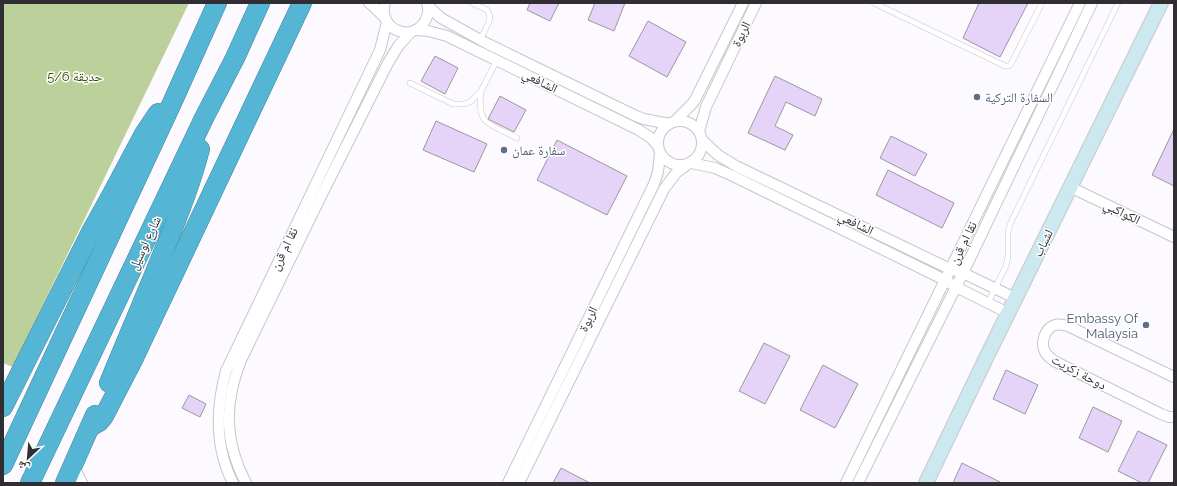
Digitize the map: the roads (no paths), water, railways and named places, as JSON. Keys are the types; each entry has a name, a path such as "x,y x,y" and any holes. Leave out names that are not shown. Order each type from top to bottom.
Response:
{"highway":[{"path":"3,465 218,3"},
{"name":"شارع لوسيل","path":"30,483 204,118 235,58 260,3"},
{"path":"90,427 99,422 104,416 133,360 302,3"},
{"path":"3,407 92,230 144,134 156,113 172,103"},
{"path":"65,483 146,294 181,207 196,164 203,137 204,118"}],"street":[{"path":"368,3 379,11 386,20"},
{"name":"نقا ام قرن","path":"233,483 223,457 219,431 219,399 226,372 380,50 386,20 384,12 385,3"},
{"name":"الربوة","path":"672,123 692,106 743,3"},
{"name":"الربوة","path":"701,136 706,107 756,3"},
{"name":"نقا ام قرن","path":"846,483 1080,3"},
{"name":"نقا ام قرن","path":"858,483 963,273 1092,3"},
{"name":"لشباب","path":"926,483 1015,298 1161,3"},
{"name":"نقا ام قرن","path":"246,483 234,455 229,431 230,396 241,360 388,63 398,44 424,23 427,18 427,4"},
{"name":"الشافعي","path":"427,4 445,21 480,40 636,116 644,119 672,123"},
{"name":"الشافعي","path":"386,20 392,28 398,31 428,31 447,36 639,130 651,138 659,150"},
{"path":"681,121 688,122 694,126 701,136 702,146 700,153 690,164 682,166 675,165 668,163 663,159 659,150 658,139 664,128 672,123 681,121"},
{"name":"الشافعي","path":"701,136 718,155 736,166 1015,298"},
{"name":"الربوة","path":"508,483 654,184 658,172 659,150"},
{"name":"الشافعي","path":"690,164 715,168 734,176 945,280 1008,313"},
{"name":"الربوة","path":"519,483 664,189 676,173 690,164"},
{"name":"الكواكبي","path":"1070,187 1174,238"},
{"name":"دوحة زكريت","path":"1174,375 1062,324 1049,328 1044,336 1042,344 1044,350 1047,356 1054,361 1161,414 1168,417 1174,417"},
{"path":"74,461 77,473 82,483"}],"lane":[{"path":"472,3 487,10 490,16 489,22 480,40"},
{"path":"874,3 1004,66 1009,66 1042,3"},
{"path":"988,303 1006,266 1008,256 1008,232 1011,222 1118,3"},
{"path":"410,83 453,104 460,105 470,102 481,91 497,60"},
{"path":"481,91 480,103 483,118 488,123 517,138"}],"place":[{"name":"السفارة التركية","path":"977,97"},
{"name":"سفارة عمان","path":"504,150"},
{"name":"Embassy Of Malaysia","path":"1146,325"}],"park label":[{"name":"حديقة 5/6","path":"75,76"}]}
